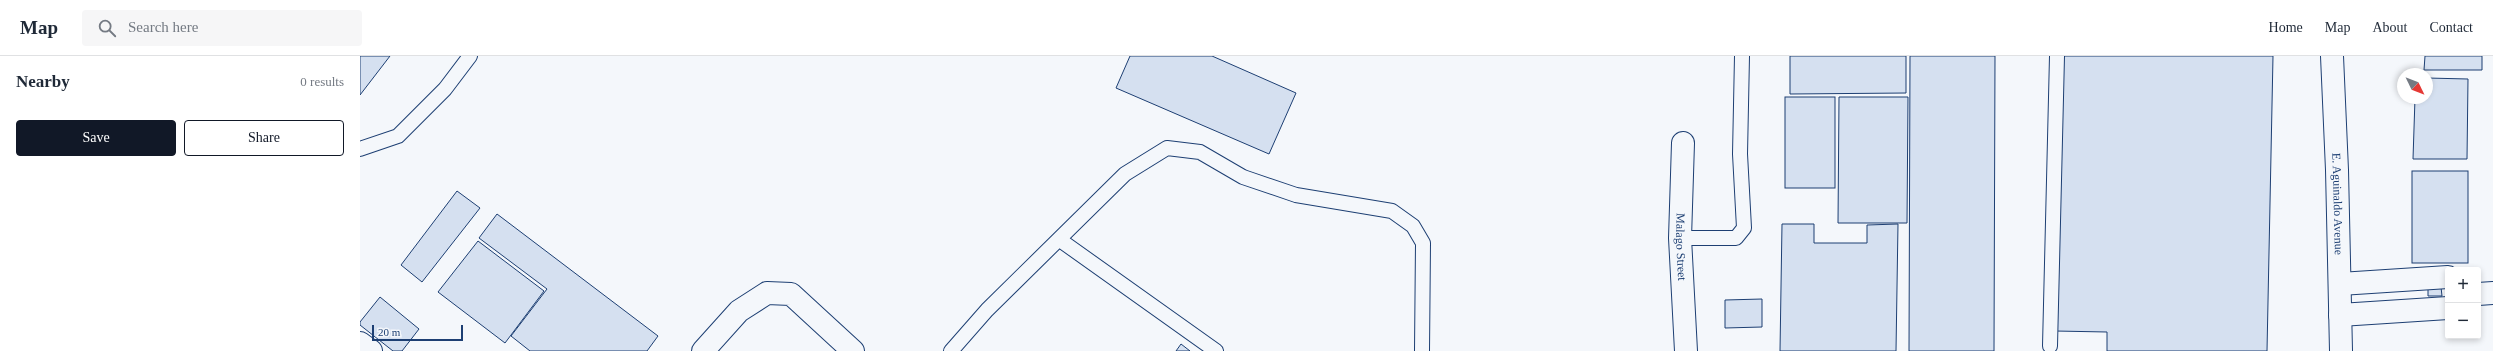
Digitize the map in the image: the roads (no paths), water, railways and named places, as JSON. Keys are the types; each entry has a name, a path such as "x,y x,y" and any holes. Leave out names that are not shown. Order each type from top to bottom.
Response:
{"street":[{"name":"E. Aguinaldo Avenue","path":"2332,56 2341,351"},
{"name":"Malago Street","path":"1683,143 1680,238 1686,351"},
{"path":"2340,284 2445,277"},
{"path":"704,351 739,311 767,293 775,293 791,294 853,351"},
{"path":"2481,294 2493,293"},
{"path":"2340,315 2445,308"},
{"path":"360,343 371,351"}],"lane":[{"path":"360,149 398,136 445,89 470,56"},
{"path":"1680,238 1736,238 1744,228 1740,154 1742,56"},
{"path":"2050,346 2057,56"},
{"path":"951,351 987,310 1060,240 1125,174 1167,148 1200,152 1243,177 1296,195 1392,211 1413,226 1423,243 1422,351"},
{"path":"1060,240 1216,351"}]}
